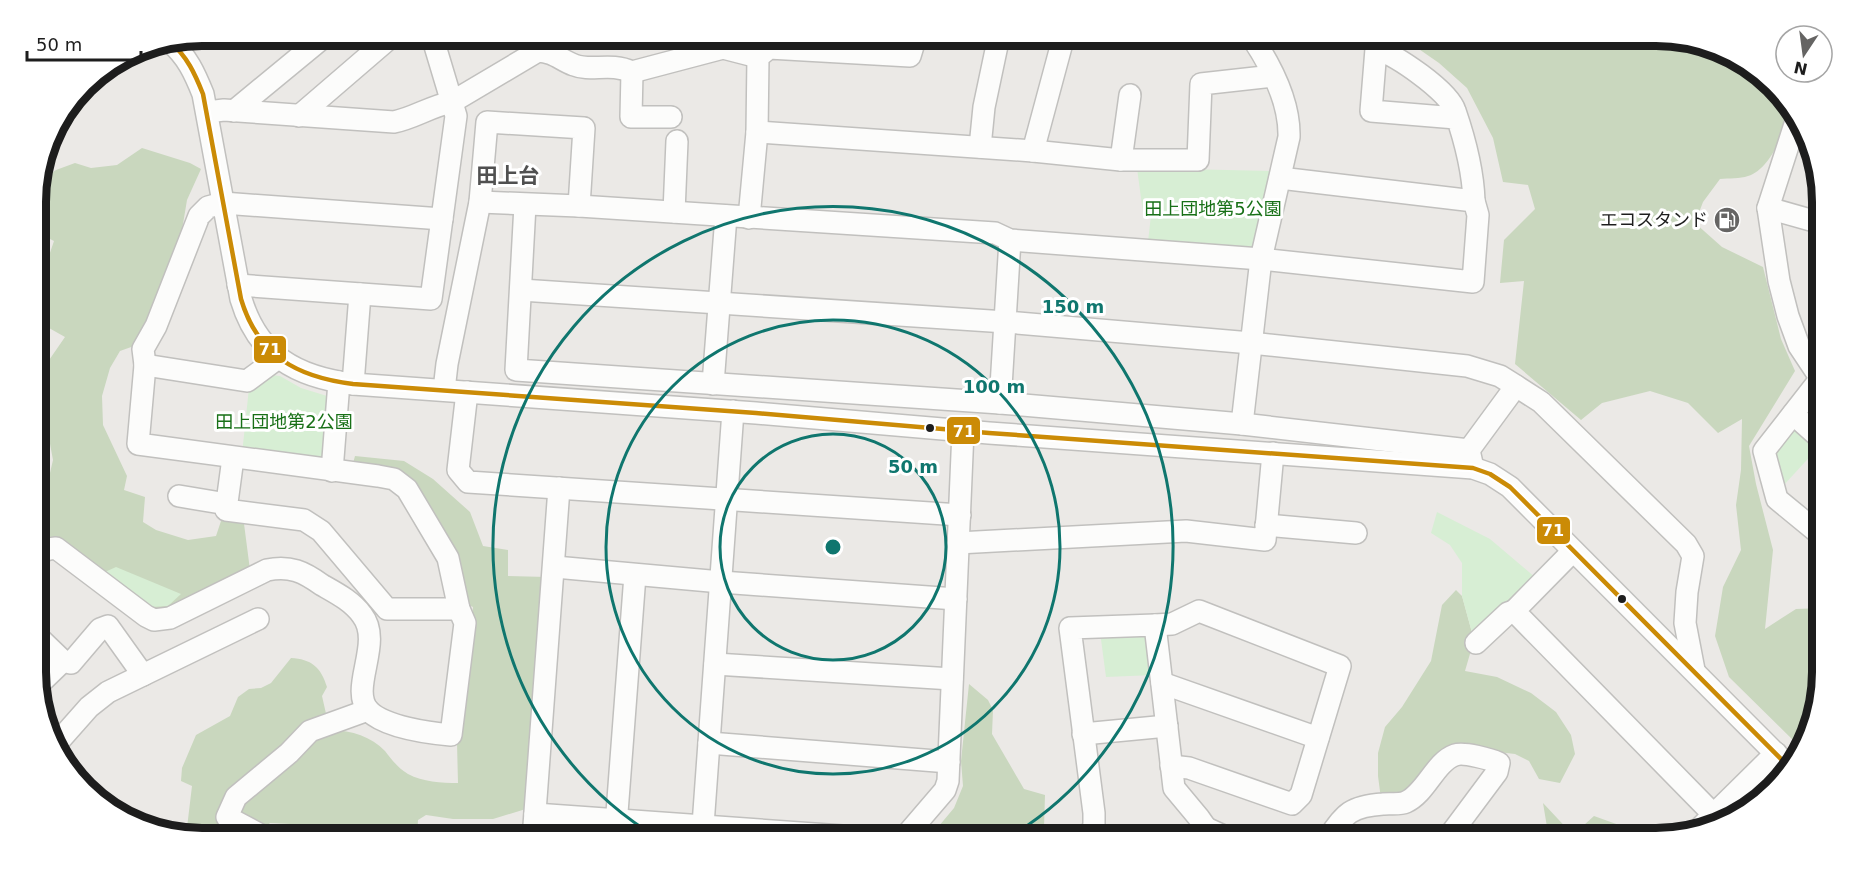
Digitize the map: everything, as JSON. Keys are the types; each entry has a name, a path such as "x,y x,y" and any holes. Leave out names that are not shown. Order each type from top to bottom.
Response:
{"street":[{"path":"234,111 312,47"},
{"path":"299,116 379,47"},
{"path":"238,285 431,299 456,116 435,47"},
{"path":"207,112 234,111 394,122 418,115 439,104 452,102 538,51 551,52 576,66 620,67 632,72 709,47"},
{"path":"735,47 758,57"},
{"path":"758,57 769,48 910,56 913,47"},
{"path":"980,147 984,107 997,47"},
{"path":"1033,151 1061,47"},
{"path":"1242,424 1261,259 1289,137 1290,122 1273,76 1257,47"},
{"path":"177,49 195,73 207,112 244,309 254,331 278,358 306,374 346,383 733,411 963,431 1273,453 1471,459"},
{"path":"749,218 758,132 758,57"},
{"path":"632,72 631,117 671,117"},
{"path":"758,132 1033,151 1121,160 1198,160 1201,84 1273,76"},
{"path":"1121,160 1130,95"},
{"path":"480,202 579,206 995,233 1010,240 1261,259 1473,282 1478,215 1474,201 1474,180 1464,137 1456,118"},
{"path":"444,390 447,364 480,202 487,122 584,128 579,206"},
{"path":"1796,134 1768,208 1779,281 1788,316 1799,346 1812,365"},
{"path":"674,212 677,141"},
{"path":"1280,178 1474,201"},
{"path":"46,549 56,548 130,606 154,620 170,618 267,570 293,569 307,574 355,606 369,625 370,639 362,691 362,701 368,710 398,726 451,735 465,623 459,609 448,558 407,489 394,479 138,444 145,365 143,349 156,326 199,216 208,207 223,204 442,219"},
{"path":"525,205 516,370 1000,403 1242,424 1471,459 1510,487 1781,758 1709,818"},
{"path":"1768,208 1812,220"},
{"path":"713,384 726,216"},
{"path":"1000,403 1010,240"},
{"path":"521,290 1006,321 1251,343 1467,366 1500,376 1540,402 1686,544 1693,556 1685,623 1694,670"},
{"path":"332,471 360,294"},
{"path":"145,365 248,381 278,358"},
{"path":"1471,459 1516,386"},
{"path":"1812,390 1764,451 1777,498 1812,528"},
{"path":"467,392 458,470 468,482 960,515"},
{"path":"702,828 733,411"},
{"path":"1793,414 1812,431"},
{"path":"912,828 945,790 948,781 963,431"},
{"path":"958,543 1186,531 1265,540 1273,453"},
{"path":"233,458 226,510 304,520 313,524 387,609 459,609"},
{"path":"534,828 555,567 559,488"},
{"path":"179,496 227,504"},
{"path":"1266,525 1356,533"},
{"path":"1476,643 1508,613 1514,611 1573,550"},
{"path":"555,567 721,582 956,598"},
{"path":"615,828 634,575"},
{"path":"1093,828 1094,813 1070,628 1172,624 1199,611 1340,666 1301,795 1292,804 1189,768 1171,766"},
{"path":"1514,611 1706,819"},
{"path":"61,738 89,707 108,692 258,619"},
{"path":"1155,625 1174,788 1199,818 1203,828"},
{"path":"46,645 63,661 71,663 100,629 108,626 143,675"},
{"path":"47,677 63,661"},
{"path":"715,664 952,679"},
{"path":"1162,683 1318,738"},
{"path":"248,828 227,817 236,797 289,753 310,731 368,710"},
{"path":"1083,734 1167,726"},
{"path":"709,743 949,762"},
{"path":"1335,828 1347,813 1361,807 1405,803 1422,790 1446,760 1457,754 1499,763 1497,772 1455,828"},
{"path":"535,814 610,828"}],"green space":[{"path":"1416,47 1665,47 1686,50 1715,58 1733,67 1766,92 1787,119 1777,145 1765,165 1748,176 1720,179 1703,202 1695,223 1722,247 1763,267 1781,339 1795,371 1749,446 1773,550 1765,629 1796,609 1812,608 1811,682 1803,722 1795,742 1729,677 1715,636 1723,587 1741,550 1736,505 1741,470 1742,419 1718,433 1688,403 1650,391 1602,403 1581,420 1515,364 1524,281 1500,283 1504,240 1535,209 1528,185 1503,182 1493,138 1467,88 1439,63"},
{"path":"142,148 190,163 201,169 187,200 178,254 152,319 134,346 120,351 110,368 102,396 103,425 127,476 124,490 145,497 143,522 156,530 188,540 216,536 221,521 243,516 250,570 168,611 148,610 66,544 53,538 46,539 46,489 53,460 47,425 47,364 65,337 49,328 47,323 47,262 54,241 47,237 47,193 50,174 75,163 91,168 117,165"},
{"name":"田上団地第5公園","path":"1137,168 1275,171 1257,244 1249,252 1148,242 1151,215 1143,213"},
{"name":"田上団地第2公園","path":"271,375 280,376 301,388 327,396 331,401 326,459 242,454 249,388"},
{"path":"1793,426 1812,446 1812,454 1783,486 1774,451"},
{"path":"355,456 404,461 433,479 470,512 483,546 508,550 508,576 547,577 529,808 493,819 453,819 426,815 418,820 418,828 296,828 290,824 270,823 264,828 259,828 240,815 240,805 321,731 338,730 364,736 379,745 398,766 414,777 458,783 457,743 473,607 465,604 411,485 352,467"},
{"path":"1437,512 1490,539 1536,578 1474,640 1462,596 1462,563 1450,545 1431,533"},
{"path":"116,567 181,594 168,606 151,607 105,572"},
{"path":"1456,590 1462,596 1474,640 1465,671 1497,677 1531,693 1556,712 1571,735 1575,754 1560,783 1539,779 1529,761 1515,754 1455,747 1405,799 1381,799 1378,753 1385,727 1402,707 1431,661 1442,605"},
{"path":"1141,631 1150,638 1154,675 1106,677 1100,632"},
{"path":"291,658 310,662 322,674 327,687 322,696 327,718 221,820 233,828 187,827 192,786 181,781 182,768 196,735 230,716 238,697 249,689 261,688 271,683"},
{"path":"969,684 988,700 993,710 992,734 1024,789 1045,795 1044,827 1048,828 937,828 954,808 963,786 961,761"},
{"path":"1543,803 1566,828 1547,828"},
{"path":"1594,816 1619,825 1618,828 1581,828"}],"transit line":[{"name":"71","path":"178,49 194,72 203,94 241,299 248,319 269,349 297,369 314,376 353,384 1473,468 1490,474 1510,487 1783,761"}],"place":[{"name":"エコスタンド","path":"1727,220"}],"district":[{"name":"田上台","path":"508,176"}]}
